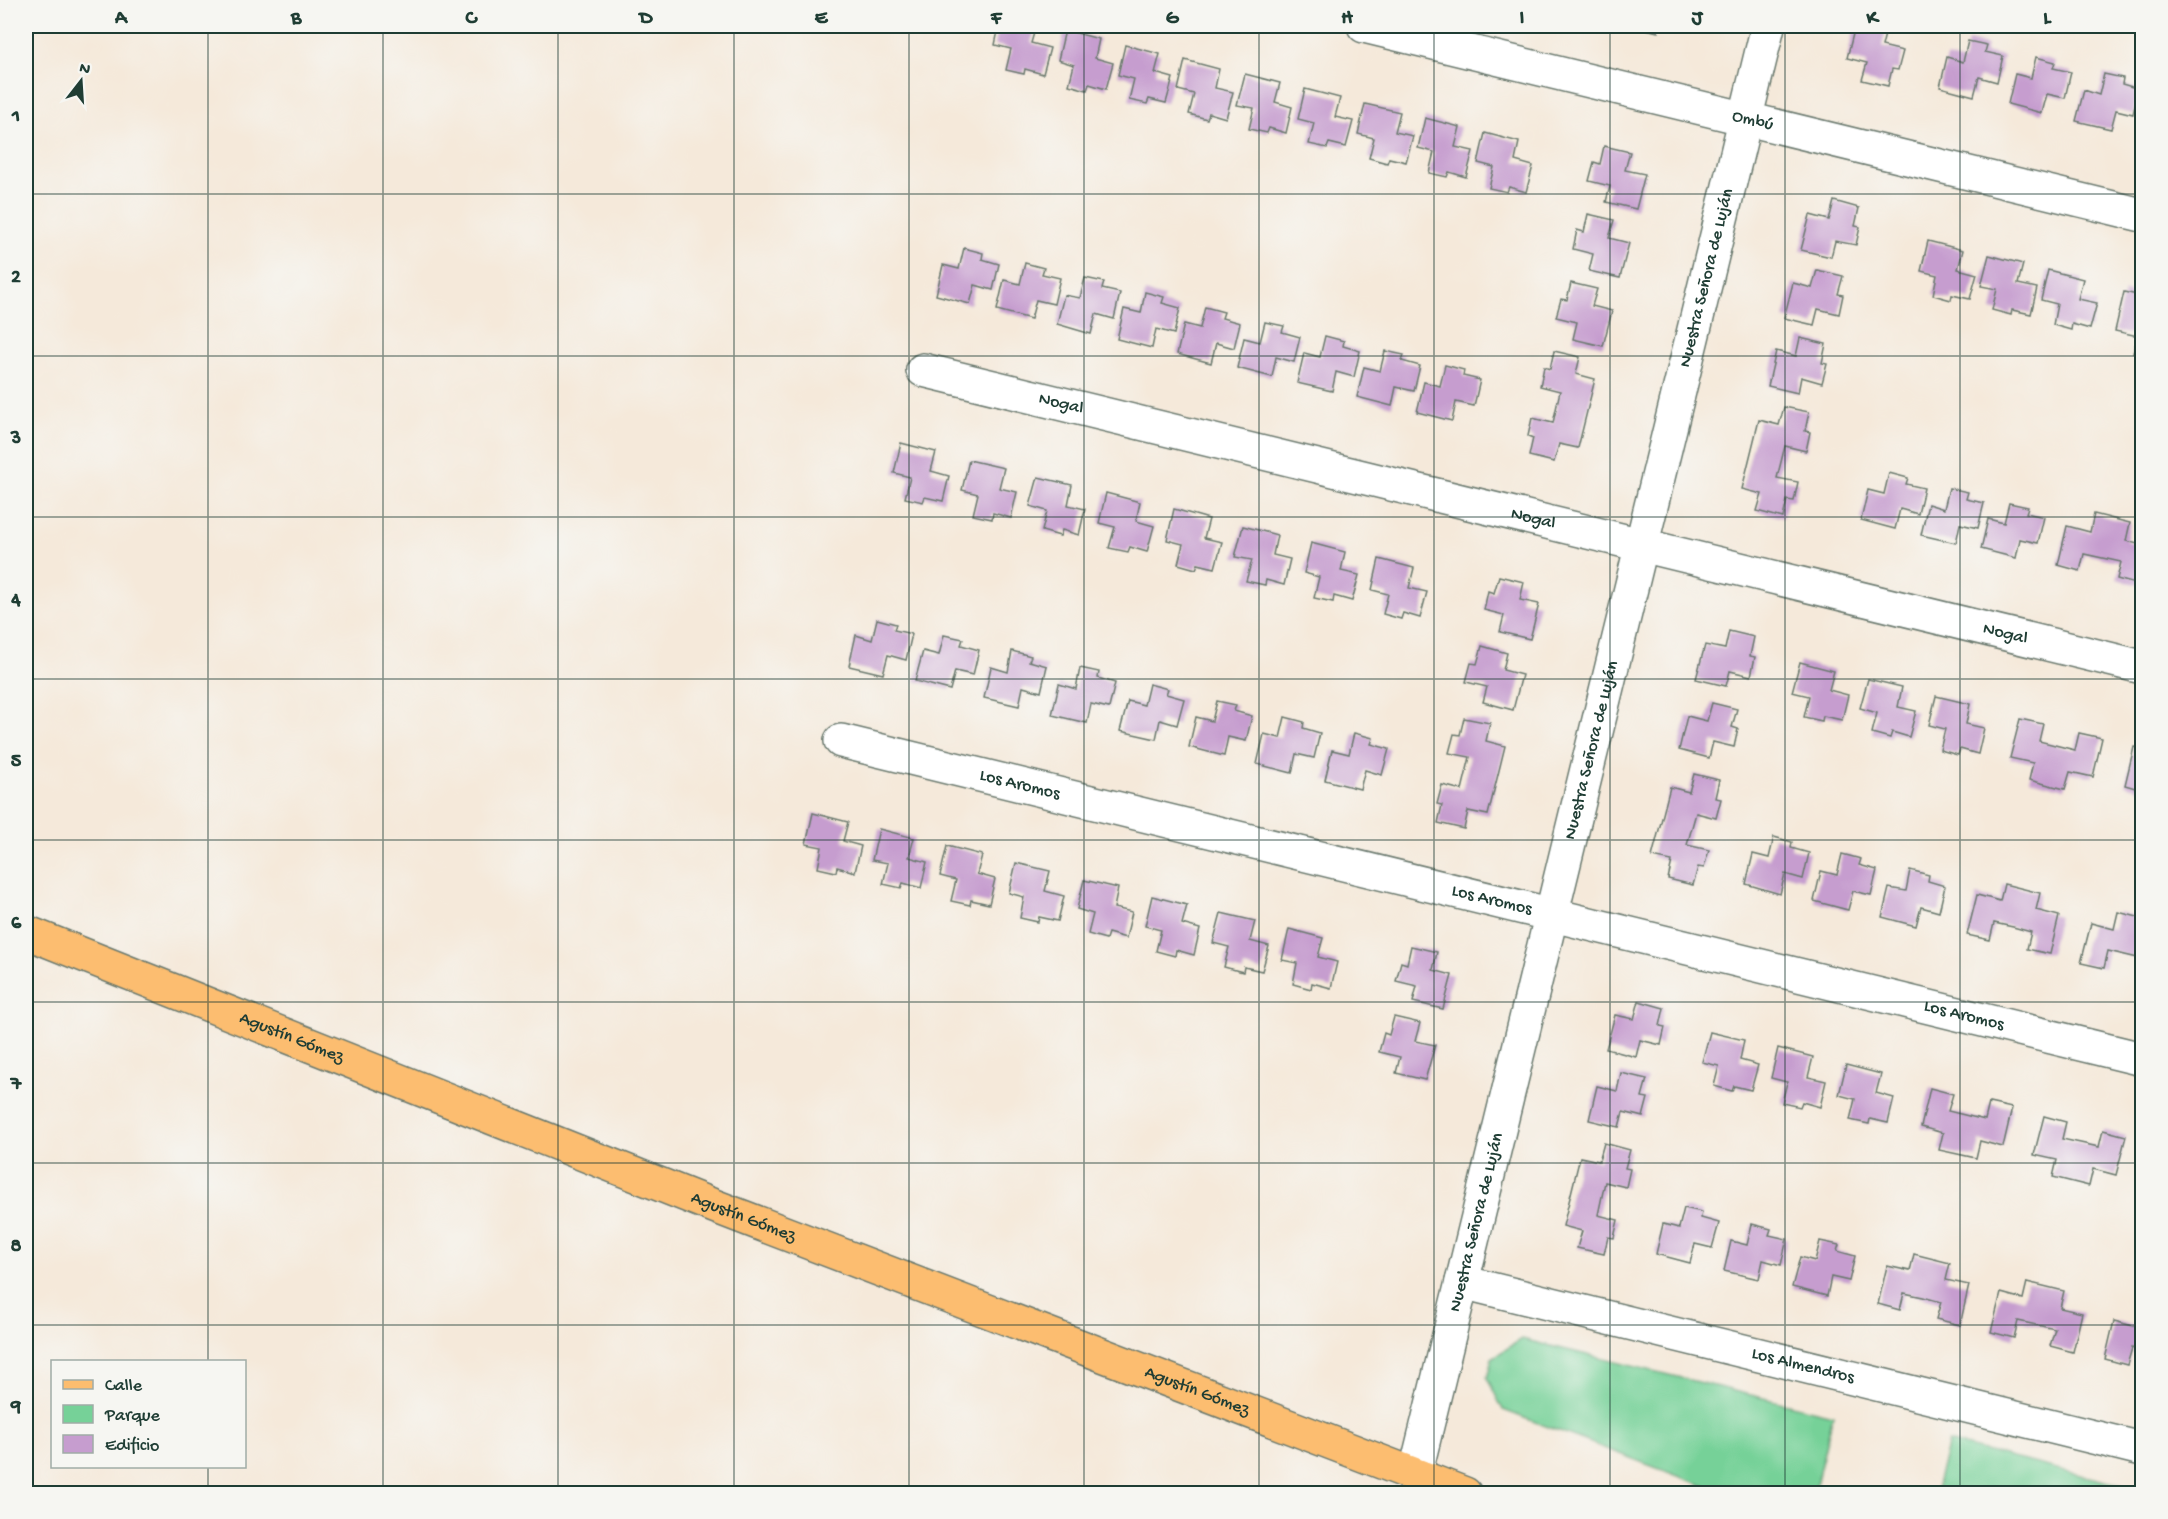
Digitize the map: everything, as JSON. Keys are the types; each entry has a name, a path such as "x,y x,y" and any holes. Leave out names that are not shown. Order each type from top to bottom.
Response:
{"main road":[{"name":"Agustín Gómez","path":"26,932 725,1210 1465,1494"}],"street":[{"name":"Ombú","path":"1365,26 2142,215"},
{"name":"Nuestra Señora de Luján","path":"1415,1474 1768,26"},
{"name":"Nogal","path":"923,370 2142,667"},
{"name":"Los Aromos","path":"841,741 2142,1059"},
{"name":"Los Almendros","path":"1462,1282 2142,1449"}],"green space":[{"path":"1522,1339 1833,1415 1814,1493 1723,1493 1503,1410 1487,1378 1492,1358"},
{"path":"1948,1442 2142,1490 2142,1493 1935,1493"}],"building":[{"path":"999,26 1036,26 1031,43 1050,48 1043,74 1025,69 1024,74 1006,70 1011,49 995,45"},
{"path":"1634,26 1660,26 1658,32"},
{"path":"1855,26 1887,26 1882,46 1903,51 1898,70 1892,69 1888,86 1862,80 1867,63 1847,58"},
{"path":"1065,30 1099,39 1095,58 1113,63 1106,89 1089,84 1087,90 1069,85 1074,65 1058,60"},
{"path":"1968,41 1987,45 1985,52 2003,56 1997,82 1979,77 1974,96 1940,87 1947,57 1963,62"},
{"path":"1125,45 1160,54 1155,73 1173,78 1166,103 1149,99 1147,104 1129,100 1134,79 1118,75"},
{"path":"2036,57 2055,62 2053,68 2071,72 2065,98 2047,94 2042,113 2008,104 2015,74 2031,78"},
{"path":"1185,60 1219,69 1215,88 1233,92 1226,118 1209,113 1207,119 1189,114 1194,94 1178,90"},
{"path":"1245,74 1280,83 1275,102 1292,107 1286,133 1269,128 1267,133 1249,129 1254,108 1237,105"},
{"path":"2104,74 2123,78 2122,84 2139,89 2133,114 2116,110 2111,129 2076,121 2084,90 2099,95"},
{"path":"1305,89 1340,98 1335,117 1353,121 1346,147 1329,143 1327,148 1309,144 1314,123 1298,119"},
{"path":"1365,104 1400,112 1395,132 1413,136 1406,162 1389,158 1387,163 1369,158 1374,138 1358,134"},
{"path":"1425,118 1460,127 1455,147 1473,151 1466,177 1449,172 1447,177 1429,173 1434,152 1418,148"},
{"path":"1485,133 1519,142 1515,161 1533,166 1526,192 1509,187 1507,192 1489,188 1494,167 1478,163"},
{"path":"1604,146 1630,152 1625,170 1645,174 1636,209 1606,202 1610,186 1589,181 1594,162 1600,164"},
{"path":"1834,201 1859,208 1855,226 1860,227 1856,245 1835,241 1831,257 1801,250 1810,215 1829,220"},
{"path":"1588,214 1614,220 1609,238 1629,243 1620,278 1589,271 1593,254 1573,249 1577,230 1584,232"},
{"path":"1928,241 1963,250 1958,269 1977,274 1970,299 1952,295 1951,300 1933,295 1937,275 1921,271"},
{"path":"964,248 983,253 982,259 999,264 993,290 975,285 970,304 936,295 943,265 959,269"},
{"path":"1989,255 2023,264 2018,284 2037,288 2031,314 2012,310 2011,315 1992,310 1997,289 1981,286"},
{"path":"1025,263 1044,268 1042,274 1060,278 1054,304 1036,300 1031,319 997,310 1004,280 1020,284"},
{"path":"1817,270 1843,276 1838,294 1843,295 1839,314 1818,309 1814,325 1784,318 1793,283 1812,288"},
{"path":"2048,270 2083,279 2078,299 2097,303 2090,329 2072,324 2071,330 2053,325 2057,304 2041,300"},
{"path":"1085,278 1104,282 1102,289 1120,293 1114,319 1096,314 1091,334 1057,324 1064,295 1080,298"},
{"path":"1571,283 1597,289 1592,306 1612,311 1603,346 1573,339 1577,322 1556,317 1561,299 1567,300"},
{"path":"1145,292 1164,297 1162,303 1180,308 1174,334 1156,329 1152,348 1117,339 1124,309 1141,313"},
{"path":"2124,292 2142,296 2142,356 2133,353 2138,336 2115,331"},
{"path":"1205,307 1224,312 1222,318 1240,323 1234,348 1216,343 1211,363 1177,354 1184,324 1200,328"},
{"path":"1265,322 1284,326 1282,332 1300,337 1294,362 1276,357 1272,377 1237,368 1244,338 1260,342"},
{"path":"1325,336 1344,341 1343,346 1360,351 1354,377 1336,372 1332,391 1297,383 1304,353 1320,357"},
{"path":"1800,338 1826,344 1822,363 1827,364 1822,383 1801,377 1798,393 1768,386 1776,351 1796,356"},
{"path":"1385,351 1404,355 1402,361 1420,366 1414,391 1396,387 1392,406 1357,397 1364,367 1380,371"},
{"path":"1554,351 1580,357 1576,374 1595,379 1578,448 1559,444 1554,462 1529,456 1533,438 1528,436 1532,418 1553,423 1560,391 1540,386 1544,367 1550,369"},
{"path":"1445,365 1464,370 1463,376 1480,380 1474,406 1456,402 1452,421 1417,412 1424,382 1440,386"},
{"path":"1784,407 1809,412 1805,431 1810,432 1806,451 1785,446 1777,478 1798,482 1794,501 1787,500 1783,518 1757,511 1762,494 1742,489 1759,420 1779,425"},
{"path":"901,443 936,452 931,471 949,476 943,501 925,497 923,502 905,498 910,477 894,473"},
{"path":"969,460 1004,468 999,488 1017,492 1011,518 993,513 992,519 973,515 978,494 962,490"},
{"path":"1889,473 1908,478 1906,484 1924,488 1918,514 1900,509 1895,529 1861,520 1868,490 1884,494"},
{"path":"1038,477 1072,485 1068,505 1085,509 1079,535 1062,530 1060,536 1042,531 1047,511 1030,506"},
{"path":"1949,488 1968,492 1966,499 1984,503 1978,528 1960,524 1956,543 1921,535 1928,504 1944,509"},
{"path":"1106,493 1140,502 1136,521 1154,526 1147,552 1130,547 1128,552 1109,548 1115,527 1099,523"},
{"path":"2009,503 2028,507 2026,513 2044,517 2038,543 2020,539 2016,558 1981,549 1988,519 2004,523"},
{"path":"1174,509 1209,519 1204,538 1222,542 1215,568 1198,564 1196,569 1178,564 1183,544 1167,540"},
{"path":"2094,514 2130,523 2126,541 2142,545 2142,572 2139,585 2117,579 2121,562 2084,554 2080,571 2058,565 2067,526 2090,532"},
{"path":"1243,526 1277,535 1273,555 1290,559 1284,585 1266,580 1265,585 1246,581 1252,560 1235,557"},
{"path":"1311,543 1345,552 1341,571 1359,575 1352,601 1334,596 1333,602 1314,598 1319,577 1304,573"},
{"path":"1379,559 1414,568 1409,588 1427,592 1420,618 1403,613 1401,619 1383,614 1388,594 1372,590"},
{"path":"1499,576 1524,582 1520,600 1539,604 1530,639 1500,632 1504,615 1484,610 1488,591 1494,593"},
{"path":"877,619 896,624 894,630 912,634 906,660 888,655 883,674 849,666 856,635 872,640"},
{"path":"1729,631 1754,637 1750,656 1755,657 1751,676 1730,671 1726,686 1696,679 1705,645 1725,649"},
{"path":"944,635 963,639 961,645 979,650 973,675 955,671 950,690 915,681 923,651 939,655"},
{"path":"1482,646 1507,653 1503,670 1522,675 1513,710 1483,702 1487,687 1466,682 1471,663 1477,664"},
{"path":"1012,651 1031,656 1029,661 1047,666 1041,692 1023,687 1019,706 984,698 991,667 1008,672"},
{"path":"1800,662 1834,671 1829,690 1848,695 1842,720 1823,716 1822,721 1804,717 1809,696 1792,692"},
{"path":"1080,668 1099,672 1098,678 1115,683 1109,708 1091,704 1087,723 1052,715 1059,684 1076,689"},
{"path":"1868,679 1902,687 1898,707 1916,711 1909,737 1892,732 1890,738 1872,733 1877,713 1860,708"},
{"path":"1149,684 1168,689 1166,694 1184,699 1177,725 1160,720 1156,739 1120,731 1128,701 1144,705"},
{"path":"1936,696 1970,704 1966,724 1984,728 1978,754 1960,749 1958,755 1940,750 1945,729 1929,725"},
{"path":"1217,701 1236,705 1234,711 1252,716 1246,741 1228,737 1224,756 1189,747 1196,717 1212,721"},
{"path":"1712,703 1737,709 1732,727 1738,729 1734,747 1713,742 1709,758 1679,750 1687,716 1707,721"},
{"path":"1285,717 1304,722 1303,728 1320,733 1314,758 1296,754 1292,773 1257,764 1264,734 1280,738"},
{"path":"1464,718 1490,723 1486,741 1505,746 1488,815 1468,811 1464,829 1438,823 1442,805 1437,804 1442,785 1462,790 1470,757 1449,753 1454,734 1460,735"},
{"path":"2020,719 2043,724 2039,741 2075,750 2079,733 2102,738 2093,777 2070,772 2065,789 2029,780 2033,763 2010,758"},
{"path":"1354,733 1373,738 1371,744 1389,749 1382,775 1365,770 1360,789 1325,780 1332,750 1349,754"},
{"path":"2134,747 2142,748 2142,790 2125,785"},
{"path":"1694,774 1719,780 1715,798 1721,799 1716,818 1696,813 1687,845 1709,850 1704,868 1698,867 1693,885 1668,879 1672,861 1652,857 1670,787 1689,792"},
{"path":"813,813 848,822 843,841 861,846 855,872 837,867 836,872 818,868 822,847 806,844"},
{"path":"879,829 914,838 909,857 927,862 921,888 903,883 901,888 883,884 888,863 872,860"},
{"path":"1774,837 1792,842 1791,848 1809,853 1803,879 1785,874 1780,894 1746,884 1753,854 1769,858"},
{"path":"947,846 982,855 977,874 995,879 989,904 971,900 970,905 951,901 956,880 940,876"},
{"path":"1842,854 1861,859 1859,865 1877,870 1871,895 1853,891 1848,910 1814,901 1821,871 1837,875"},
{"path":"1016,863 1050,871 1045,891 1064,896 1058,921 1039,917 1038,922 1020,918 1024,897 1009,893"},
{"path":"1910,870 1929,875 1928,881 1945,886 1939,912 1921,907 1916,926 1882,917 1889,888 1906,891"},
{"path":"1084,880 1118,888 1114,908 1132,912 1126,938 1108,933 1106,939 1088,934 1093,914 1077,909"},
{"path":"2004,884 2040,893 2036,910 2059,916 2050,954 2027,949 2031,932 2013,927 1994,923 1990,940 1967,935 1977,895 2000,901"},
{"path":"1152,896 1187,905 1182,924 1200,929 1194,955 1176,950 1175,956 1156,951 1161,930 1145,926"},
{"path":"2118,912 2142,918 2142,959 2108,951 2104,968 2081,963 2091,923 2114,929"},
{"path":"1221,913 1255,921 1250,941 1269,946 1262,971 1244,967 1243,972 1224,967 1229,947 1213,943"},
{"path":"1289,929 1323,938 1318,957 1337,962 1331,988 1312,983 1311,989 1293,984 1297,963 1282,960"},
{"path":"1411,946 1437,952 1433,970 1452,975 1443,1009 1413,1002 1417,986 1396,981 1401,962 1407,964"},
{"path":"1639,1001 1664,1008 1660,1026 1665,1027 1661,1045 1640,1040 1636,1057 1606,1049 1615,1015 1634,1019"},
{"path":"1394,1017 1420,1023 1415,1041 1435,1045 1425,1080 1396,1073 1400,1057 1379,1052 1384,1033 1389,1035"},
{"path":"1710,1032 1744,1040 1740,1060 1758,1065 1751,1090 1734,1086 1732,1091 1714,1086 1719,1066 1702,1062"},
{"path":"1778,1048 1813,1057 1808,1077 1826,1081 1820,1107 1802,1102 1800,1107 1782,1103 1787,1082 1771,1078"},
{"path":"1846,1065 1881,1074 1876,1093 1894,1098 1888,1123 1870,1119 1869,1124 1850,1120 1855,1099 1839,1095"},
{"path":"1621,1073 1647,1079 1642,1097 1648,1098 1643,1117 1623,1112 1619,1127 1589,1120 1597,1086 1617,1091"},
{"path":"1930,1088 1953,1094 1948,1111 1985,1120 1989,1103 2012,1108 2003,1147 1980,1141 1976,1158 1939,1150 1943,1133 1921,1127"},
{"path":"2044,1116 2066,1122 2062,1139 2099,1147 2103,1130 2126,1136 2116,1175 2093,1169 2089,1186 2053,1177 2057,1160 2034,1155"},
{"path":"1604,1143 1630,1150 1625,1168 1630,1169 1626,1187 1605,1182 1598,1215 1618,1220 1614,1238 1608,1237 1604,1254 1577,1248 1582,1231 1563,1226 1580,1157 1599,1161"},
{"path":"1684,1208 1702,1212 1701,1218 1719,1223 1712,1248 1695,1244 1690,1263 1656,1254 1663,1224 1679,1228"},
{"path":"1752,1224 1771,1229 1769,1235 1787,1239 1781,1265 1763,1260 1759,1279 1724,1271 1731,1241 1747,1245"},
{"path":"1820,1241 1839,1245 1837,1251 1855,1256 1849,1281 1831,1277 1827,1296 1792,1287 1800,1257 1815,1261"},
{"path":"1914,1254 1950,1263 1946,1280 1969,1285 1960,1325 1936,1319 1941,1302 1923,1297 1904,1293 1900,1310 1878,1304 1887,1266 1910,1271"},
{"path":"2027,1282 2064,1291 2060,1308 2082,1313 2073,1352 2050,1346 2055,1329 2018,1321 2014,1338 1991,1332 2001,1293 2023,1299"},
{"path":"2142,1307 2142,1351 2132,1348 2127,1365 2105,1359 2114,1321 2137,1327"}]}
